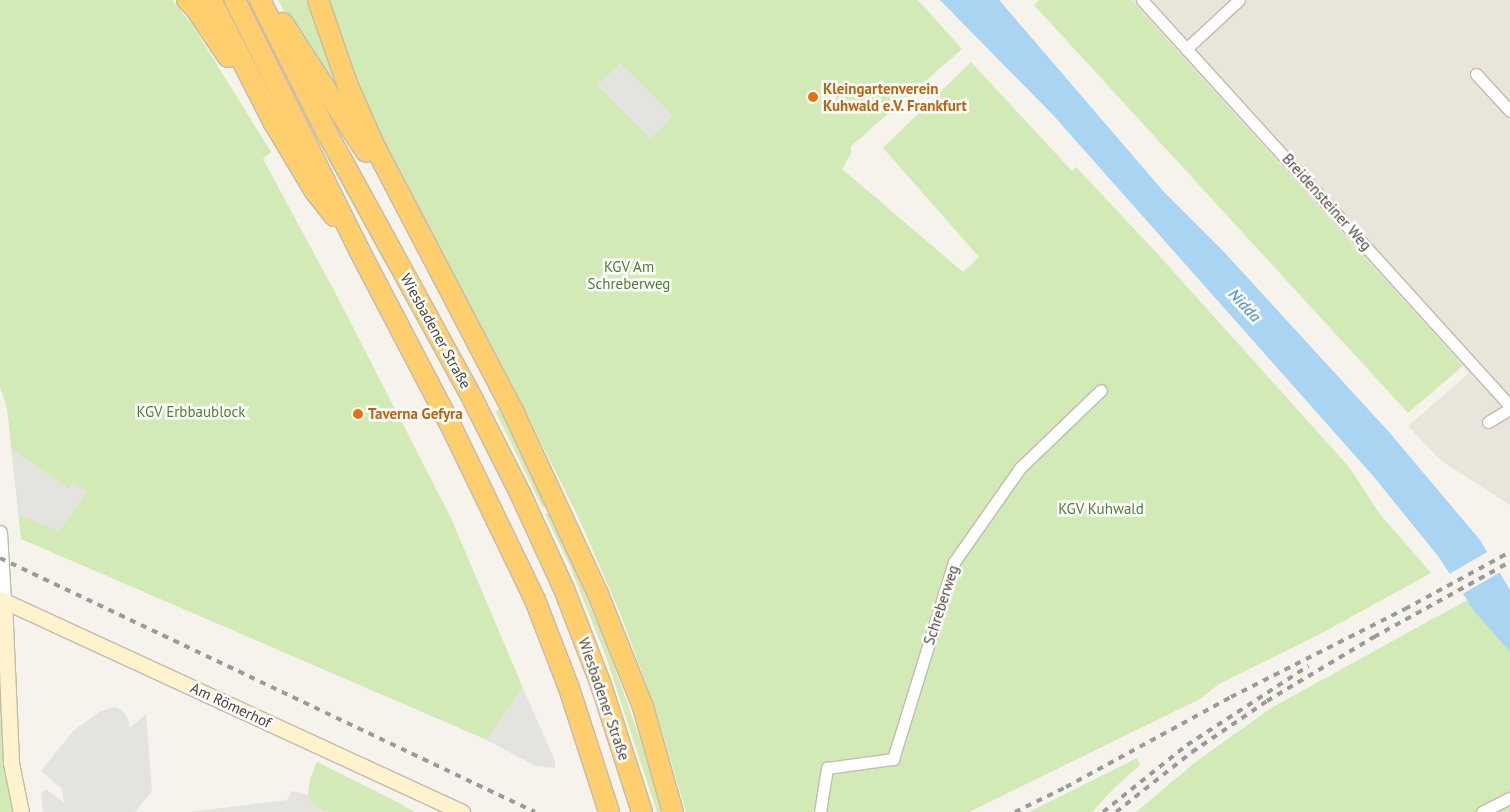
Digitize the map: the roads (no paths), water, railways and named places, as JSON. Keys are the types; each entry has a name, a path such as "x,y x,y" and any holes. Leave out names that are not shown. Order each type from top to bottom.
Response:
{"highway":[{"path":"187,0 195,8 274,123 314,190 359,250"},
{"path":"211,0 274,123"},
{"name":"Wiesbadener Straße","path":"234,0 359,250 450,424 535,600 569,688 610,812"},
{"name":"Wiesbadener Straße","path":"260,0 326,130 473,400 520,493 564,589 601,685 642,812"},
{"path":"269,0 338,109 402,203"},
{"path":"318,0 348,86 402,203 514,412 590,576 643,707 673,812"}],"main road":[{"path":"2,600 12,763 21,812"},
{"name":"Am Römerhof","path":"2,600 462,812"}],"street":[{"name":"Breidensteiner Weg","path":"1142,0 1510,408"},
{"path":"1186,49 1239,0"},
{"path":"1476,74 1510,111"},
{"name":"Schreberweg","path":"820,812 827,768 893,759 954,562 1020,468 1101,390"},
{"path":"1488,422 1510,408"},
{"path":"0,533 2,600"},
{"path":"1482,812 1510,798"}],"water":[{"name":"Nidda","path":"940,0 999,0 1164,192 1224,252 1389,432 1480,540 1510,590 1510,652 1475,612 1438,556 1374,477 1053,115"}],"railway":[{"path":"1015,812 1066,787 1231,697 1405,609 1510,552"},
{"path":"0,558 535,812"},
{"path":"1116,812 1192,752 1267,701 1374,637 1510,562"},
{"path":"1103,812 1187,745 1308,666"}],"place":[{"name":"Kleingartenverein Kuhwald e.V. Frankfurt","path":"813,97"},
{"name":"Taverna Gefyra","path":"358,414"}],"park label":[{"name":"KGV Am Schreberweg","path":"629,274"},
{"name":"KGV Erbbaublock","path":"191,412"},
{"name":"KGV Kuhwald","path":"1101,509"}]}
